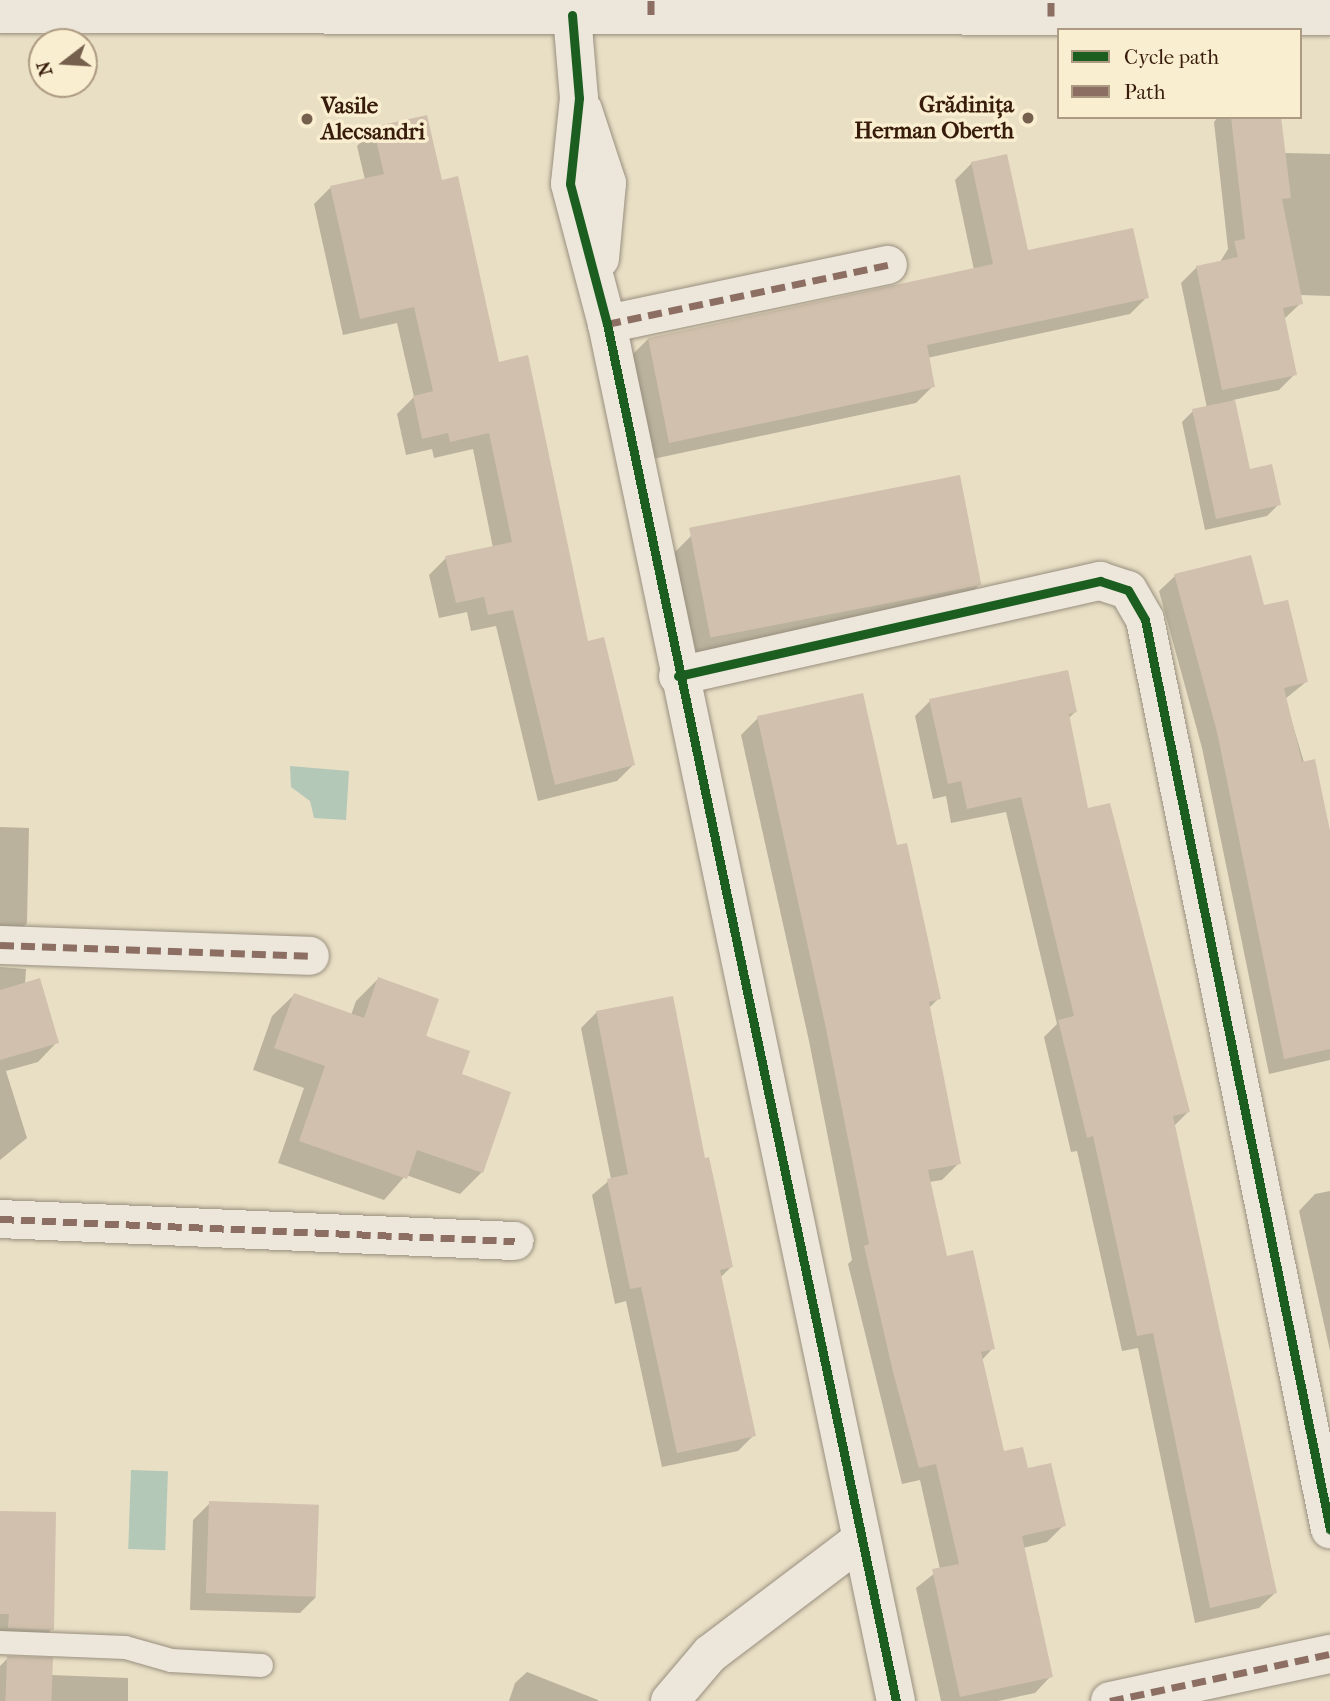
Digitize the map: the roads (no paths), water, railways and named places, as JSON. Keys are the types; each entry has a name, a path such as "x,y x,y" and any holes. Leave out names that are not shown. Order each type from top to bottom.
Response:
{"street":[{"path":"0,14 178,7 572,15 651,7 1327,11"},
{"path":"572,15 579,98 607,183 597,282 895,1701"},
{"path":"607,324 888,265"},
{"path":"678,676 1100,581 1128,590 1145,620 1330,1529"},
{"path":"0,944 310,956"},
{"path":"0,1219 515,1241"},
{"path":"670,1701 710,1654 861,1540"},
{"path":"1110,1701 1330,1654"}],"lane":[{"path":"0,1642 125,1647 170,1660 261,1665"}],"place":[{"name":"Grădinița Herman Oberth","path":"1028,118"},
{"name":"Vasile Alecsandri","path":"307,119"}]}
